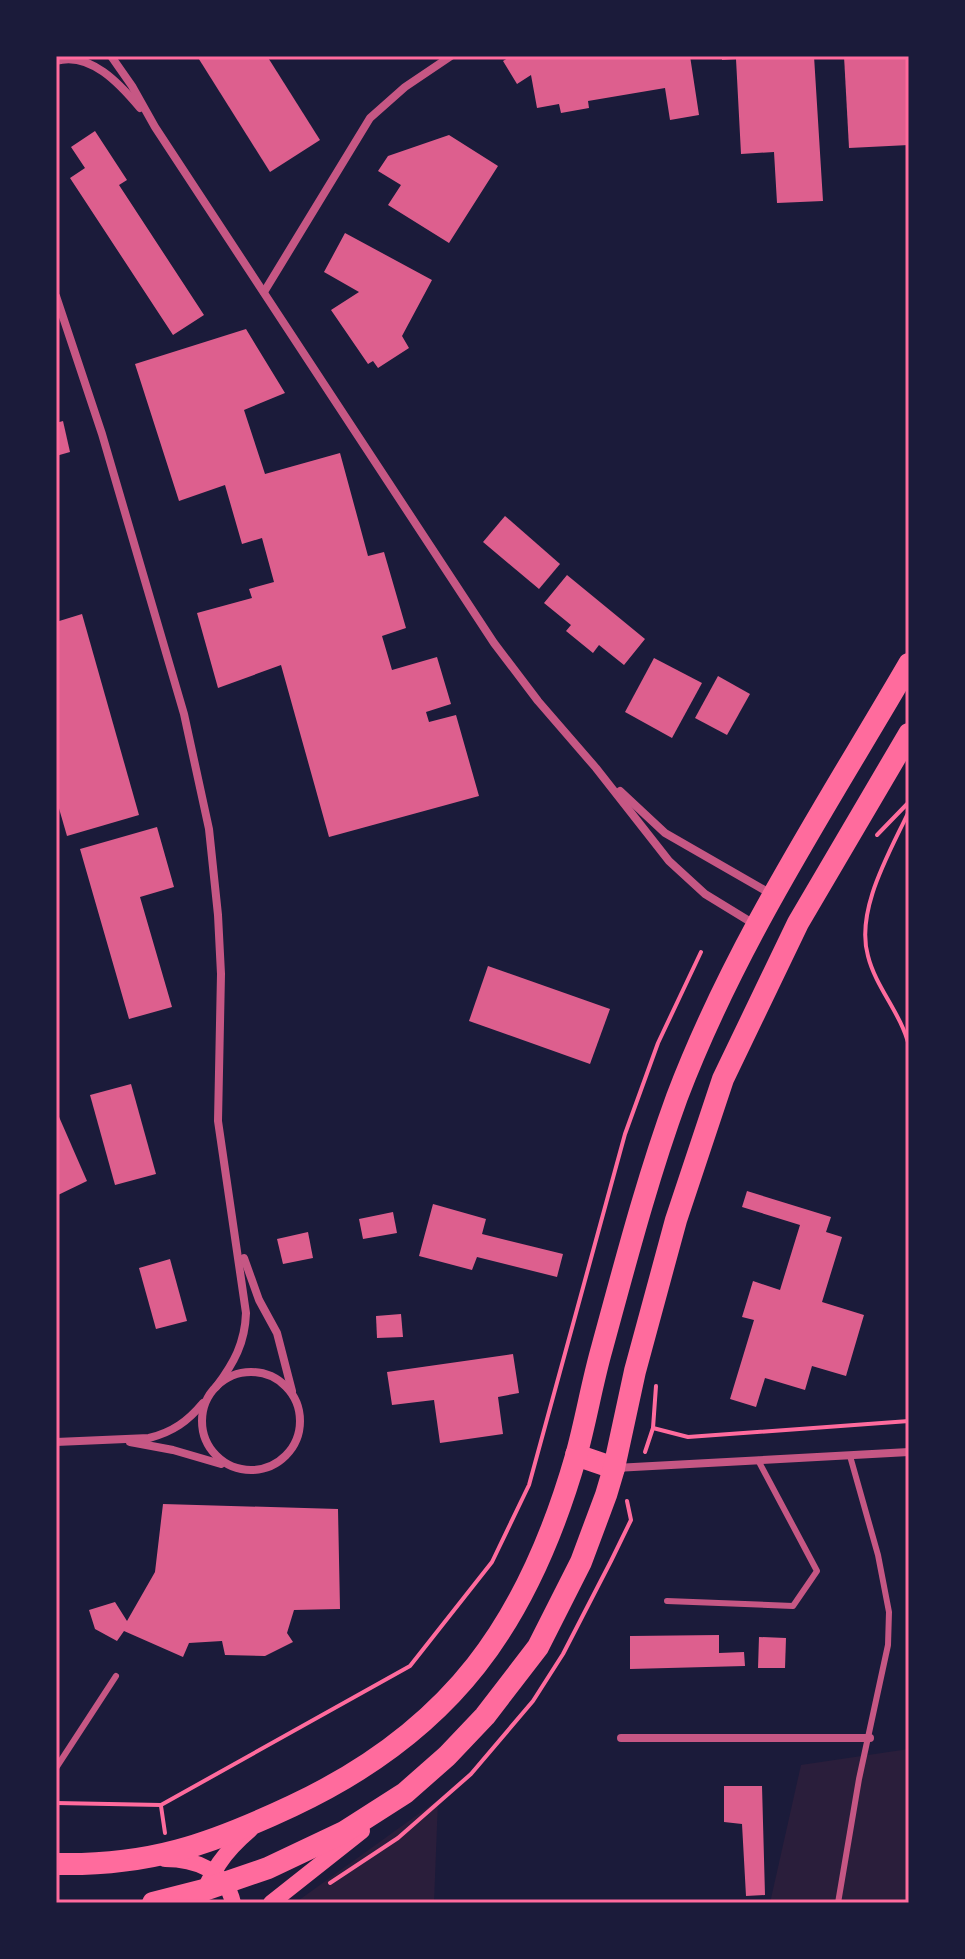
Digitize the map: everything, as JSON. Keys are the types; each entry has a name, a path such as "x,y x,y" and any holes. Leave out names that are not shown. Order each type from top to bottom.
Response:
{"highway":[{"path":"56,1864 143,1860 218,1839 264,1819 378,1759 432,1714 472,1672 529,1585 552,1528 576,1455 640,1208 676,1099 720,998 757,926 909,664"},
{"path":"153,1903 215,1890 268,1868 344,1832 405,1793 447,1756 485,1716 538,1647 581,1562 614,1468 635,1371 695,1156 723,1079 805,912 909,734"},
{"path":"774,896 805,912"},
{"path":"757,926 790,942"},
{"path":"576,1455 614,1468"}],"main road":[{"path":"271,1903 374,1822 405,1793"},
{"path":"143,1860 192,1861 215,1890 233,1845 264,1819"}],"street":[{"path":"111,56 494,643 538,701 686,878 723,907 757,926"},
{"path":"264,292 370,118 405,87 451,56"},
{"path":"56,61 71,59 95,67 119,85 155,127"},
{"path":"56,296 102,434 180,699 204,802 218,915 221,974 218,1121 246,1296 245,1329 236,1357 194,1414 175,1429 149,1438 56,1442"},
{"path":"596,768 665,833 774,896"},
{"path":"236,1235 259,1300 277,1333 293,1395"},
{"path":"113,1440 173,1450 234,1468 258,1471 272,1467 290,1452 300,1430 299,1405 277,1379 251,1372 236,1374 212,1391 202,1420 204,1435 215,1455 234,1468"},
{"path":"614,1468 909,1452"},
{"path":"621,1738 870,1738"}],"lane":[{"path":"838,1903 859,1779 888,1645 889,1612 878,1555 850,1456"},
{"path":"667,1601 793,1606 817,1571 758,1460"},
{"path":"56,1768 116,1676"}],"path":[{"path":"909,811 880,875 864,924 868,957 905,1031 909,1046"},
{"path":"56,1803 161,1805 410,1666 492,1562 529,1485 625,1134 658,1043 701,952"},
{"path":"653,1428 688,1437 909,1421"}],"shaded area":[{"path":"909,1749 909,1903 770,1903 801,1765"},
{"path":"438,1800 434,1903 295,1903"}],"building":[{"path":"197,56 267,56 320,140 270,172"},
{"path":"511,56 690,56 699,115 670,120 665,88 588,101 589,108 561,113 559,104 537,108 531,75 517,84 503,61"},
{"path":"722,56 814,56 823,201 777,203 774,152 741,154 736,59 722,60"},
{"path":"844,56 909,56 909,145 849,148"},
{"path":"95,131 127,180 119,185 204,315 173,335 70,178 85,168 71,147"},
{"path":"449,135 498,166 449,243 388,205 401,185 378,171 388,156"},
{"path":"345,233 432,280 402,336 409,348 378,368 373,361 368,364 331,310 359,292 324,272"},
{"path":"246,329 285,393 244,410 265,474 340,453 368,556 384,552 406,628 382,636 392,670 437,657 451,704 426,712 429,722 456,715 479,796 329,837 281,665 218,688 197,613 252,598 249,589 274,582 262,538 242,544 225,485 179,501 135,364"},
{"path":"63,421 70,452 56,456 56,423"},
{"path":"505,516 560,564 539,589 483,542"},
{"path":"567,575 645,639 624,665 599,645 593,653 566,631 571,625 544,603"},
{"path":"82,614 139,815 67,836 56,798 56,622"},
{"path":"654,658 702,683 672,738 625,712"},
{"path":"718,676 750,694 727,735 695,718"},
{"path":"157,827 174,887 140,897 172,1007 129,1019 80,849"},
{"path":"488,966 610,1009 590,1064 469,1021"},
{"path":"131,1084 156,1174 115,1185 90,1095"},
{"path":"56,1110 87,1181 56,1196"},
{"path":"747,1191 831,1217 826,1232 842,1237 822,1302 864,1315 846,1376 812,1366 805,1390 765,1378 756,1407 730,1399 754,1320 742,1317 753,1281 780,1290 800,1225 742,1207"},
{"path":"433,1204 486,1219 482,1234 563,1254 557,1277 477,1257 472,1270 419,1256"},
{"path":"393,1212 397,1233 363,1239 359,1219"},
{"path":"308,1232 313,1258 283,1264 277,1239"},
{"path":"170,1259 187,1321 156,1329 139,1268"},
{"path":"401,1314 403,1337 377,1338 376,1316"},
{"path":"513,1354 519,1393 498,1397 503,1434 440,1443 434,1400 392,1405 387,1372"},
{"path":"163,1504 338,1509 340,1609 294,1610 287,1633 293,1642 265,1656 225,1655 222,1641 189,1643 183,1657 124,1631 117,1641 95,1629 89,1610 115,1602 127,1621 155,1572"},
{"path":"719,1635 719,1653 744,1652 745,1666 630,1669 630,1636"},
{"path":"759,1637 786,1638 785,1668 758,1668"},
{"path":"724,1786 762,1786 765,1895 746,1896 742,1824 724,1822"}]}
